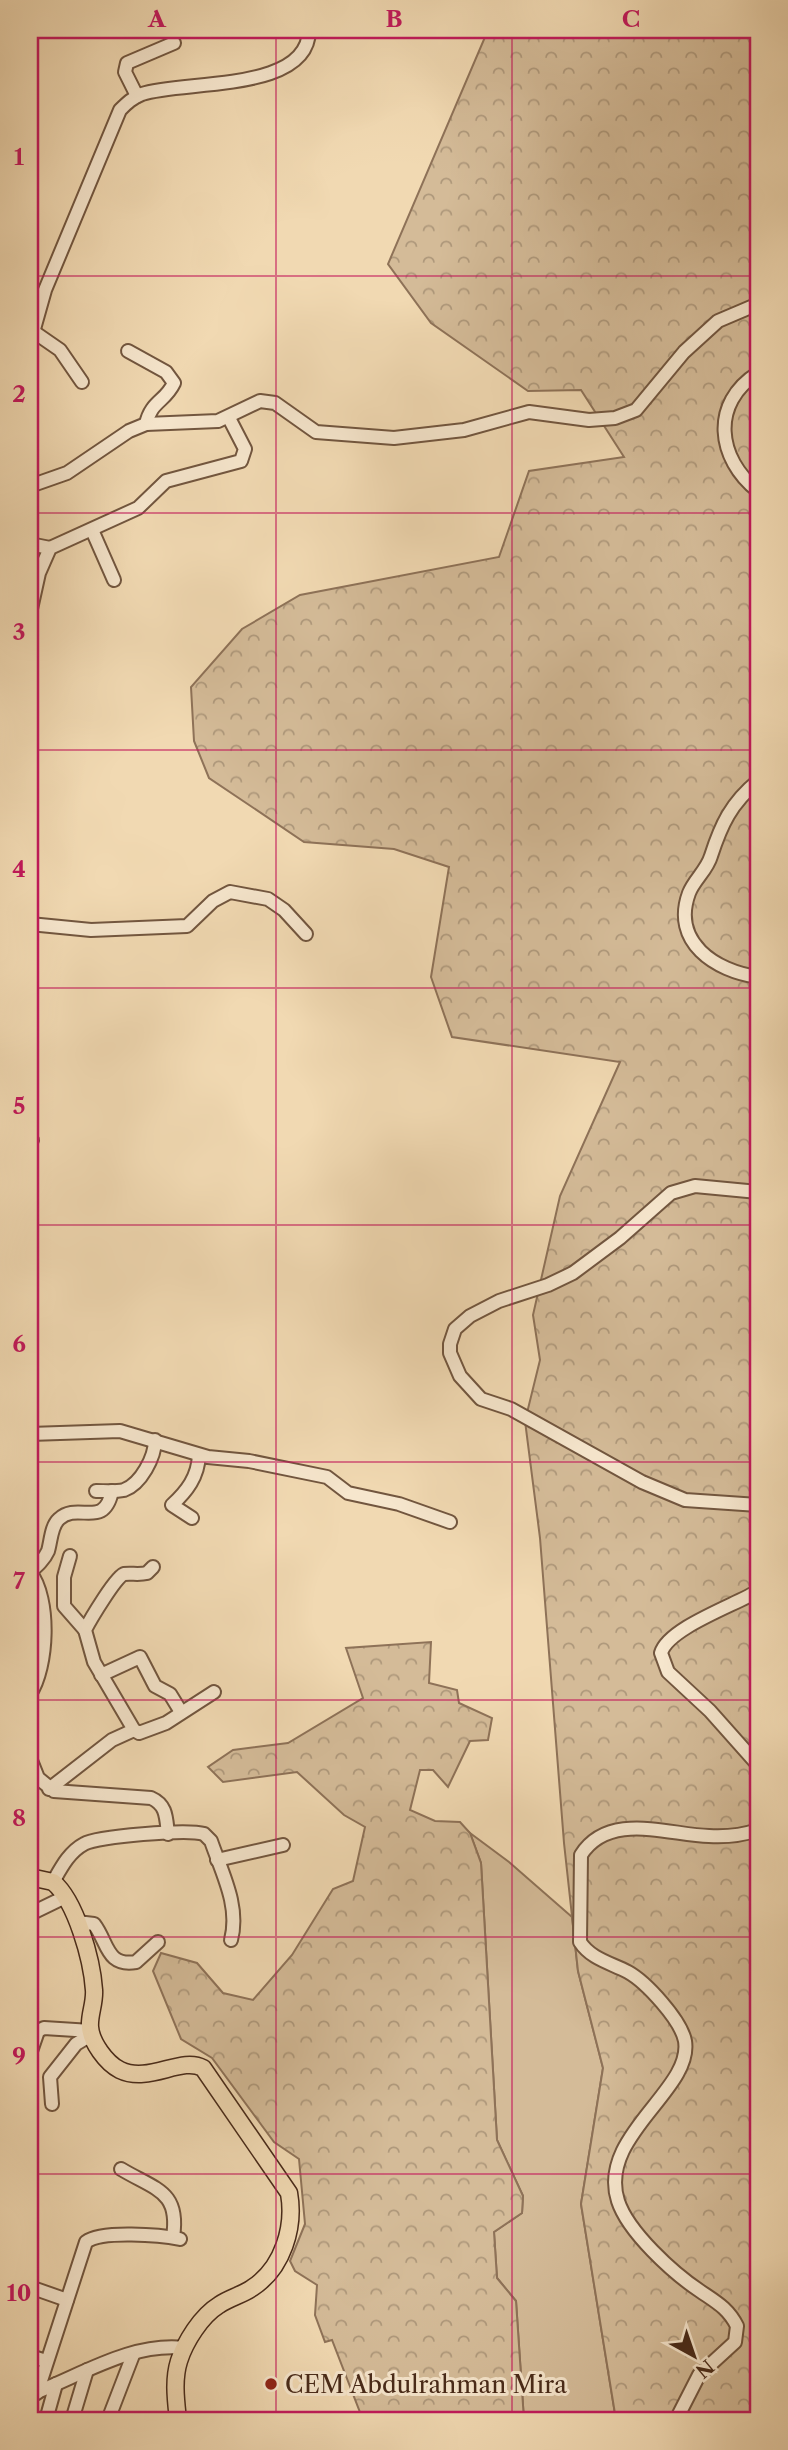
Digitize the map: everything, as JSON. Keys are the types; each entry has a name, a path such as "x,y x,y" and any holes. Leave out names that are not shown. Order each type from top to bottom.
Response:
{"main road":[{"path":"30,1877 52,1882 65,1897 77,1922 94,1989 91,2033 110,2063 120,2070 144,2075 189,2064 203,2068 289,2193 291,2214 287,2239 272,2270 253,2288 208,2314 184,2348 176,2375 178,2420"}],"street":[{"path":"82,382 60,350 32,337 44,290 120,110 137,96 152,91 220,85 275,70 303,54 309,41 309,30"},
{"path":"137,96 125,72 127,64 174,43"},
{"path":"30,486 67,473 129,431 146,424 205,424 229,418 265,400 280,406 316,432 394,438 464,430 529,412 569,420 615,418 636,410 684,352 718,321 758,304"},
{"path":"128,351 166,372 174,383 170,391 151,407 146,424"},
{"path":"758,373 735,397 729,411 724,438 734,469 758,491"},
{"path":"30,544 50,548 138,508 166,481 241,461 246,449 229,418"},
{"path":"92,530 114,580"},
{"path":"31,609 39,573 50,548"},
{"path":"758,781 721,825 711,857 691,888 686,911 686,934 706,958 742,975 758,977"},
{"path":"30,924 91,930 187,926 213,901 230,892 268,899 284,910 306,934"},
{"path":"758,1192 695,1186 671,1193 620,1238 573,1273 548,1285 499,1301 470,1316 455,1329 450,1353 466,1386 481,1399 520,1413 642,1482 692,1501 758,1505"},
{"path":"30,1434 102,1430 155,1440 199,1455 249,1461 327,1477 348,1493 400,1504 450,1522"},
{"path":"96,1491 123,1490 135,1482 151,1460 155,1440"},
{"path":"192,1518 172,1505 188,1488 197,1472 199,1455"},
{"path":"30,1694 41,1664 45,1630 43,1608 30,1572 47,1552 55,1523 66,1514 99,1512 110,1503 113,1490"},
{"path":"70,1556 64,1577 64,1606 85,1630 101,1675 134,1730"},
{"path":"85,1630 116,1578 124,1574 147,1573 153,1567"},
{"path":"758,1591 681,1631 667,1641 661,1653 668,1672 710,1711 758,1765"},
{"path":"43,1608 64,1606"},
{"path":"101,1675 140,1657 155,1686 170,1694 181,1712"},
{"path":"49,1788 112,1740 134,1730 145,1732 214,1692"},
{"path":"30,1758 38,1778 49,1788 63,1793 151,1798 163,1805 168,1834"},
{"path":"677,2420 699,2375 735,2342 737,2326 731,2314 716,2300 700,2291 657,2255 619,2205 615,2175 620,2160 636,2127 682,2065 685,2041 667,2010 641,1981 588,1954 580,1942 581,1855 601,1835 610,1832 661,1828 708,1836 728,1836 758,1830"},
{"path":"52,1882 71,1854 87,1842 204,1833 211,1841 234,1910 235,1924 231,1940"},
{"path":"217,1860 283,1845"},
{"path":"30,1914 65,1897"},
{"path":"77,1922 94,1924 110,1955 119,1962 136,1962 158,1942"},
{"path":"30,2054 41,2029 91,2033"},
{"path":"52,2104 50,2077 76,2044 91,2033"},
{"path":"33,2394 67,2300 83,2246 90,2238 176,2238 176,2214 169,2198 121,2169"},
{"path":"30,2287 67,2300"},
{"path":"33,2394 87,2370 133,2354 165,2347 184,2348"},
{"path":"108,2420 133,2354"},
{"path":"30,2356 46,2361"},
{"path":"72,2420 87,2370"},
{"path":"46,2420 57,2384"}],"green space":[{"path":"488,30 758,30 758,2420 616,2420 581,2204 603,2068 578,1971 564,1843 540,1538 525,1421 540,1360 533,1315 560,1196 620,1062 452,1037 431,977 449,867 394,849 304,842 209,778 194,741 191,687 242,629 300,595 499,557 529,471 624,457 581,390 528,391 431,323 388,264"},
{"path":"431,1642 429,1683 457,1690 459,1703 492,1718 488,1740 470,1741 448,1787 433,1770 420,1770 410,1810 435,1821 460,1822 470,1833 481,1863 497,2140 523,2196 522,2213 494,2232 497,2278 516,2301 524,2420 363,2420 332,2340 325,2342 315,2315 317,2285 295,2271 290,2261 305,2224 299,2159 274,2142 212,2058 181,2039 153,1971 161,1953 197,1963 223,1993 253,2000 292,1955 333,1889 353,1881 365,1827 344,1815 297,1772 223,1782 208,1767 233,1750 288,1743 363,1698 346,1648"},
{"path":"470,1833 509,1862 572,1917 578,1971 603,2068 581,2204 616,2420 524,2420 516,2301 497,2278 494,2232 522,2213 523,2196 497,2140 481,1863"}],"place":[{"name":"CEM Abdulrahman Mira","path":"271,2384"}]}
